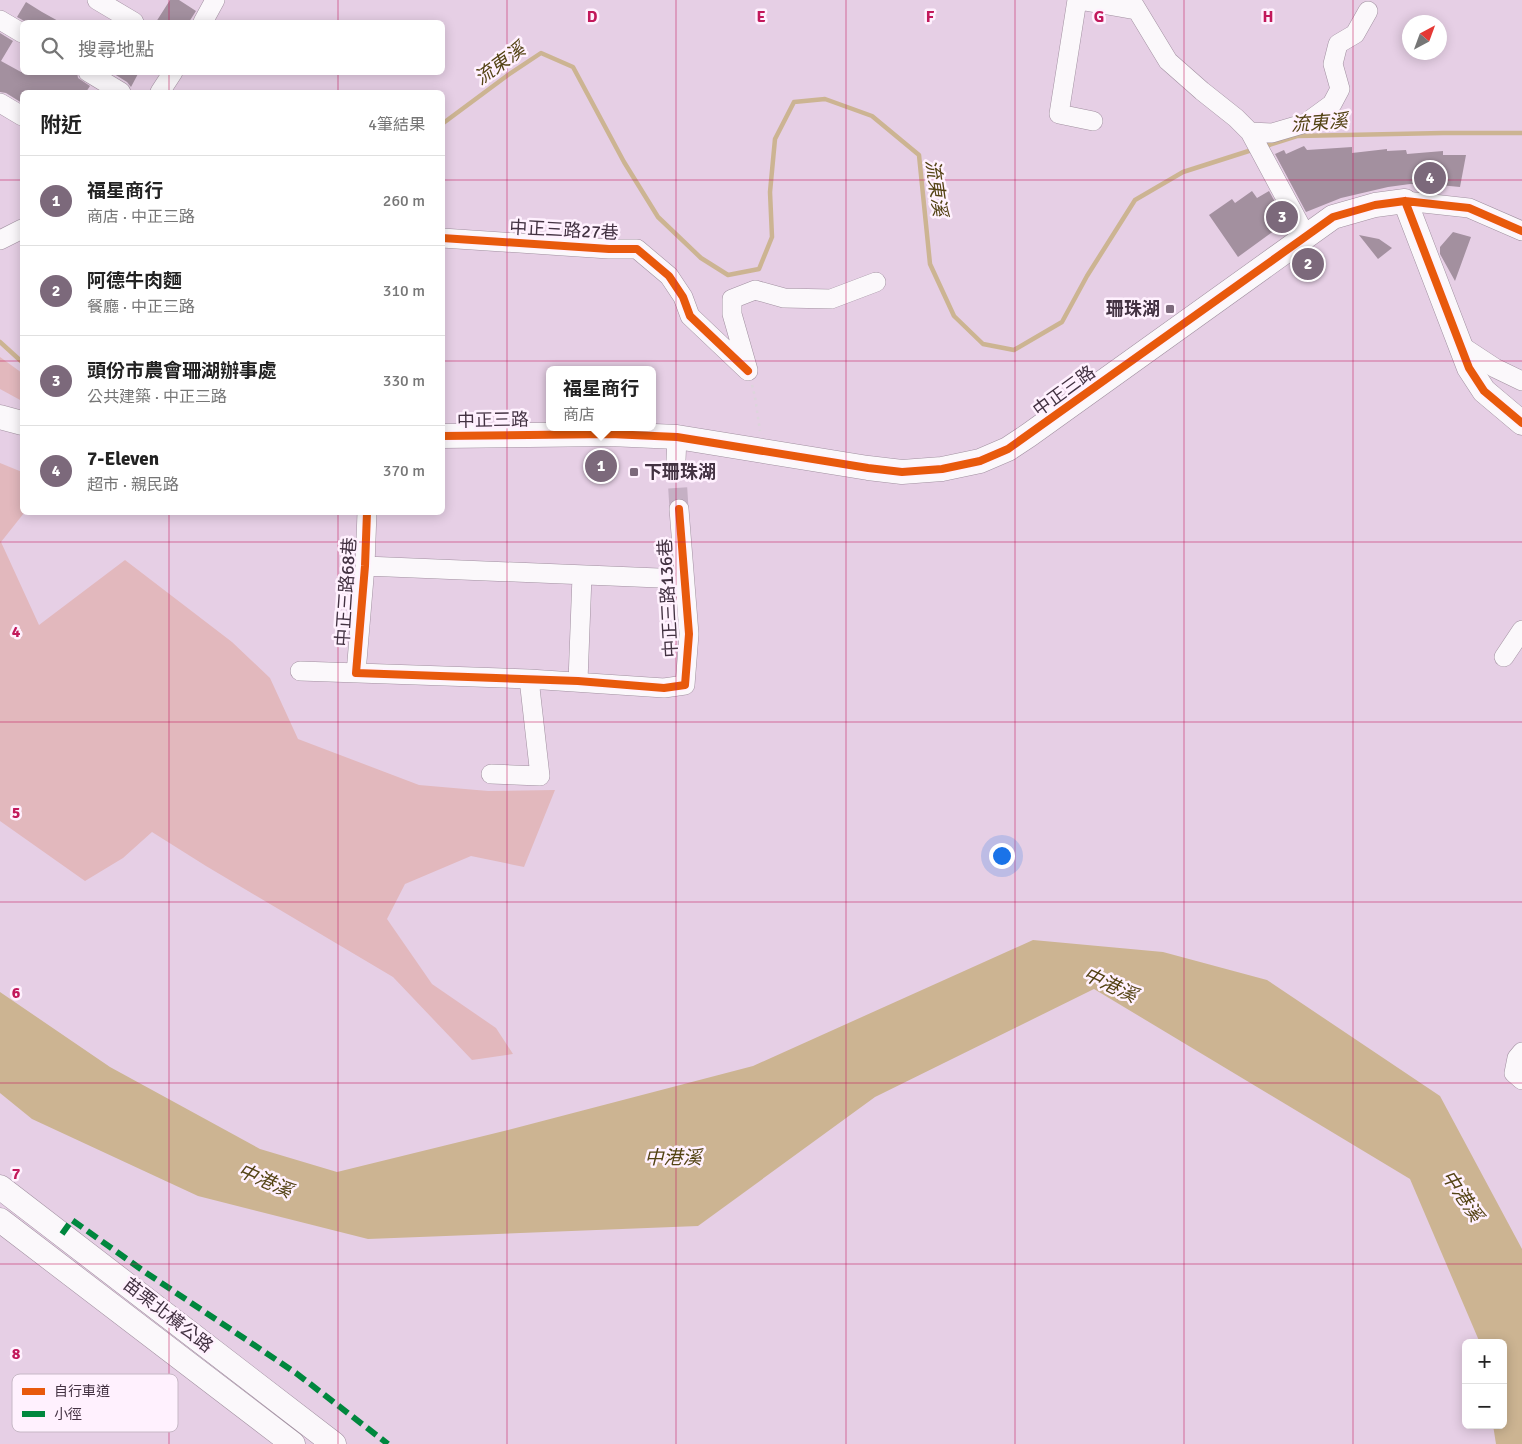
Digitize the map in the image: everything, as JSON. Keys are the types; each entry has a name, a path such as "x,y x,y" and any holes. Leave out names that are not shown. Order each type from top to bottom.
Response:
{"main road":[{"name":"中正三路","path":"445,436 610,434 677,448 762,450 902,472 942,469 980,461 1008,449 1333,217 1375,205 1406,201"},
{"path":"1406,201 1469,368 1484,391 1522,423"},
{"path":"0,417 20,423"},
{"name":"苗栗北橫公路","path":"0,1187 334,1444"},
{"name":"苗栗北橫公路","path":"0,1220 293,1444"}],"street":[{"path":"96,0 131,20"},
{"path":"204,20 215,0"},
{"path":"1093,120 1060,114 1078,0 1134,5 1168,61 1250,132 1306,236"},
{"path":"1250,132 1272,133 1306,123 1332,104 1340,89 1333,64 1338,44 1355,34 1368,11"},
{"path":"0,20 20,32"},
{"path":"93,75 118,90"},
{"path":"161,90 171,75"},
{"path":"0,103 20,115"},
{"path":"1406,201 1469,208 1522,231"},
{"path":"0,240 20,230"},
{"name":"中正三路27巷","path":"445,238 637,249 669,276 683,297 690,316 748,371"},
{"path":"748,371 732,314 732,299 755,290 784,298 831,299 876,282"},
{"path":"1460,345 1495,368 1522,381"},
{"name":"中正三路136巷","path":"578,681 664,688 685,686 688,634 679,509"},
{"name":"中正三路68巷","path":"356,673 365,566 367,515"},
{"path":"365,566 684,579"},
{"path":"300,671 578,681 582,576"},
{"path":"1504,657 1522,630"},
{"path":"491,774 540,776 529,679"},
{"path":"1522,1052 1517,1058 1514,1073 1522,1080"}],"path":[{"path":"748,371 755,397 762,450"}],"shaded area":[{"path":"0,357 20,372 20,400 0,389"},
{"path":"0,463 20,471 20,515 22,515 1,542 39,625 125,560 232,642 270,678 298,739 419,785 488,791 555,790 524,867 471,856 405,884 387,919 432,984 496,1028 513,1054 472,1060 393,977 152,832 123,858 85,881 0,821"}],"water":[{"name":"中港溪","path":"1033,940 1163,952 1267,980 1440,1096 1522,1249 1522,1444 1496,1444 1494,1429 1507,1429 1507,1339 1478,1339 1410,1179 1094,989 875,1097 698,1226 368,1239 198,1196 32,1119 0,1093 0,992 110,1067 260,1149 337,1172 508,1130 753,1066"}],"building":[{"path":"170,0 179,0 196,11 190,20 157,20"},
{"path":"26,2 56,20 22,20 17,17"},
{"path":"0,33 13,41 1,61 20,71 20,75 78,75 78,78 90,86 87,90 20,90 20,102 6,93 0,92"},
{"path":"116,75 137,75 131,87"},
{"path":"1304,146 1307,150 1352,147 1352,153 1387,149 1387,151 1406,150 1407,154 1443,151 1443,155 1466,155 1460,187 1410,184 1388,187 1341,198 1306,212 1275,154 1284,150 1286,154"},
{"path":"1252,191 1257,198 1269,191 1286,222 1238,257 1209,215 1232,199 1235,203"},
{"path":"1453,232 1471,237 1455,281 1440,254 1440,247"},
{"path":"1359,235 1379,239 1392,248 1378,259"}],"waterway":[{"name":"流東溪","path":"445,122 541,53 573,67 624,162 658,217 701,258 728,275 759,269 772,237 770,192 775,139 794,102 825,99 872,116 919,155 930,264 954,316 983,344 1014,350 1062,322 1087,276 1135,200 1183,172 1255,149"},
{"name":"流東溪","path":"1263,147 1297,136 1522,133"},
{"name":"流東溪","path":"0,342 20,360"}],"tunnel":[{"path":"676,460 679,509"}],"marked path":[{"path":"62,1234 72,1220 145,1272 296,1373 388,1444"}],"cycle path":[{"path":"1405,201 1469,368 1484,391 1522,423"},
{"path":"445,436 610,434 677,437 868,468 902,472 942,469 980,461 1008,449 1333,217 1375,205 1405,201 1469,208 1522,231"},
{"path":"445,238 609,249 637,249 669,276 683,297 690,316 748,371"},
{"path":"367,515 365,566 356,673 578,681 664,688 685,685 689,634 679,509"}],"place":[{"name":"7-Eleven","path":"1430,178"},
{"name":"頭份市農會珊湖辦事處","path":"1282,217"},
{"name":"阿德牛肉麵","path":"1308,264"},
{"name":"珊珠湖","path":"1170,309"},
{"name":"福星商行","path":"601,466"},
{"name":"下珊珠湖","path":"634,472"}]}
